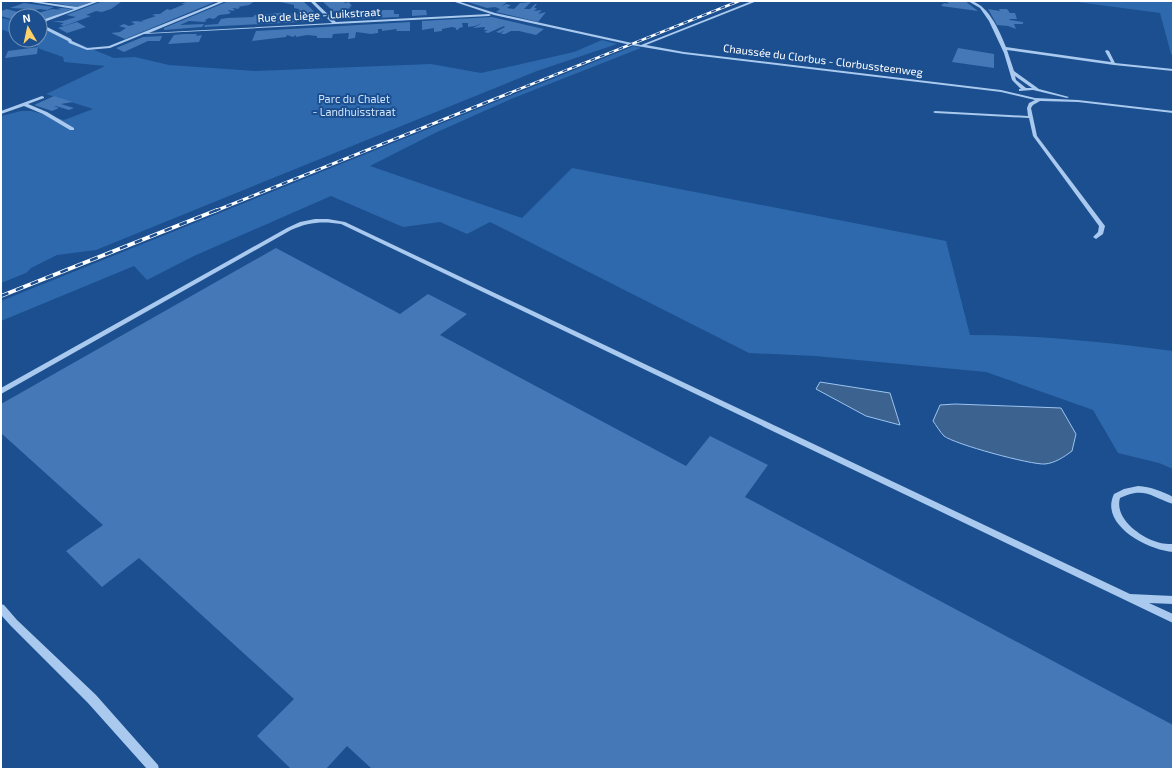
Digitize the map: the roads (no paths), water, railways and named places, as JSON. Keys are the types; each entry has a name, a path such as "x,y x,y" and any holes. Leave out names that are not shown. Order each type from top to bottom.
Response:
{"street":[{"path":"27,1 78,9"},
{"path":"98,1 46,20 42,24 43,27 70,40 70,42 87,49 110,48 224,1"},
{"path":"312,1 335,23"},
{"path":"454,1 494,14"},
{"path":"642,46 754,1"},
{"path":"970,1 981,7 988,15 1004,48 1013,72 1014,80 1032,104"},
{"name":"Rue de Liège - Luikstraat","path":"146,34 494,14"},
{"name":"Chaussée du Clorbus - Clorbussteenweg","path":"494,14 596,38 684,53 1001,91 1024,92 1040,90 1078,101"},
{"path":"1004,48 1114,64 1173,70"},
{"path":"1107,51 1114,64"},
{"path":"1013,72 1048,96 1032,104 1030,108 1030,117 1035,136 1102,226 1100,233 1096,237"},
{"name":"Chaussée du Clorbus - Clorbussteenweg","path":"1024,92 1042,99 1078,101 1173,112"},
{"path":"1,113 42,97"},
{"path":"24,104 45,113 72,129"},
{"path":"935,112 1030,117"},
{"path":"1,391 289,229 310,221 330,220 350,226 1173,619"},
{"path":"1173,501 1160,494 1142,489 1127,489 1117,496 1115,506 1120,519 1132,532 1150,542 1173,548"},
{"path":"1128,598 1173,600"},
{"path":"1,608 14,623 92,700 154,769"}],"railway":[{"path":"507,94 739,1"},
{"path":"215,211 510,93"},
{"path":"1,296 217,210"}],"park label":[{"name":"Parc du Chalet - Landhuisstraat","path":"354,105"}]}
